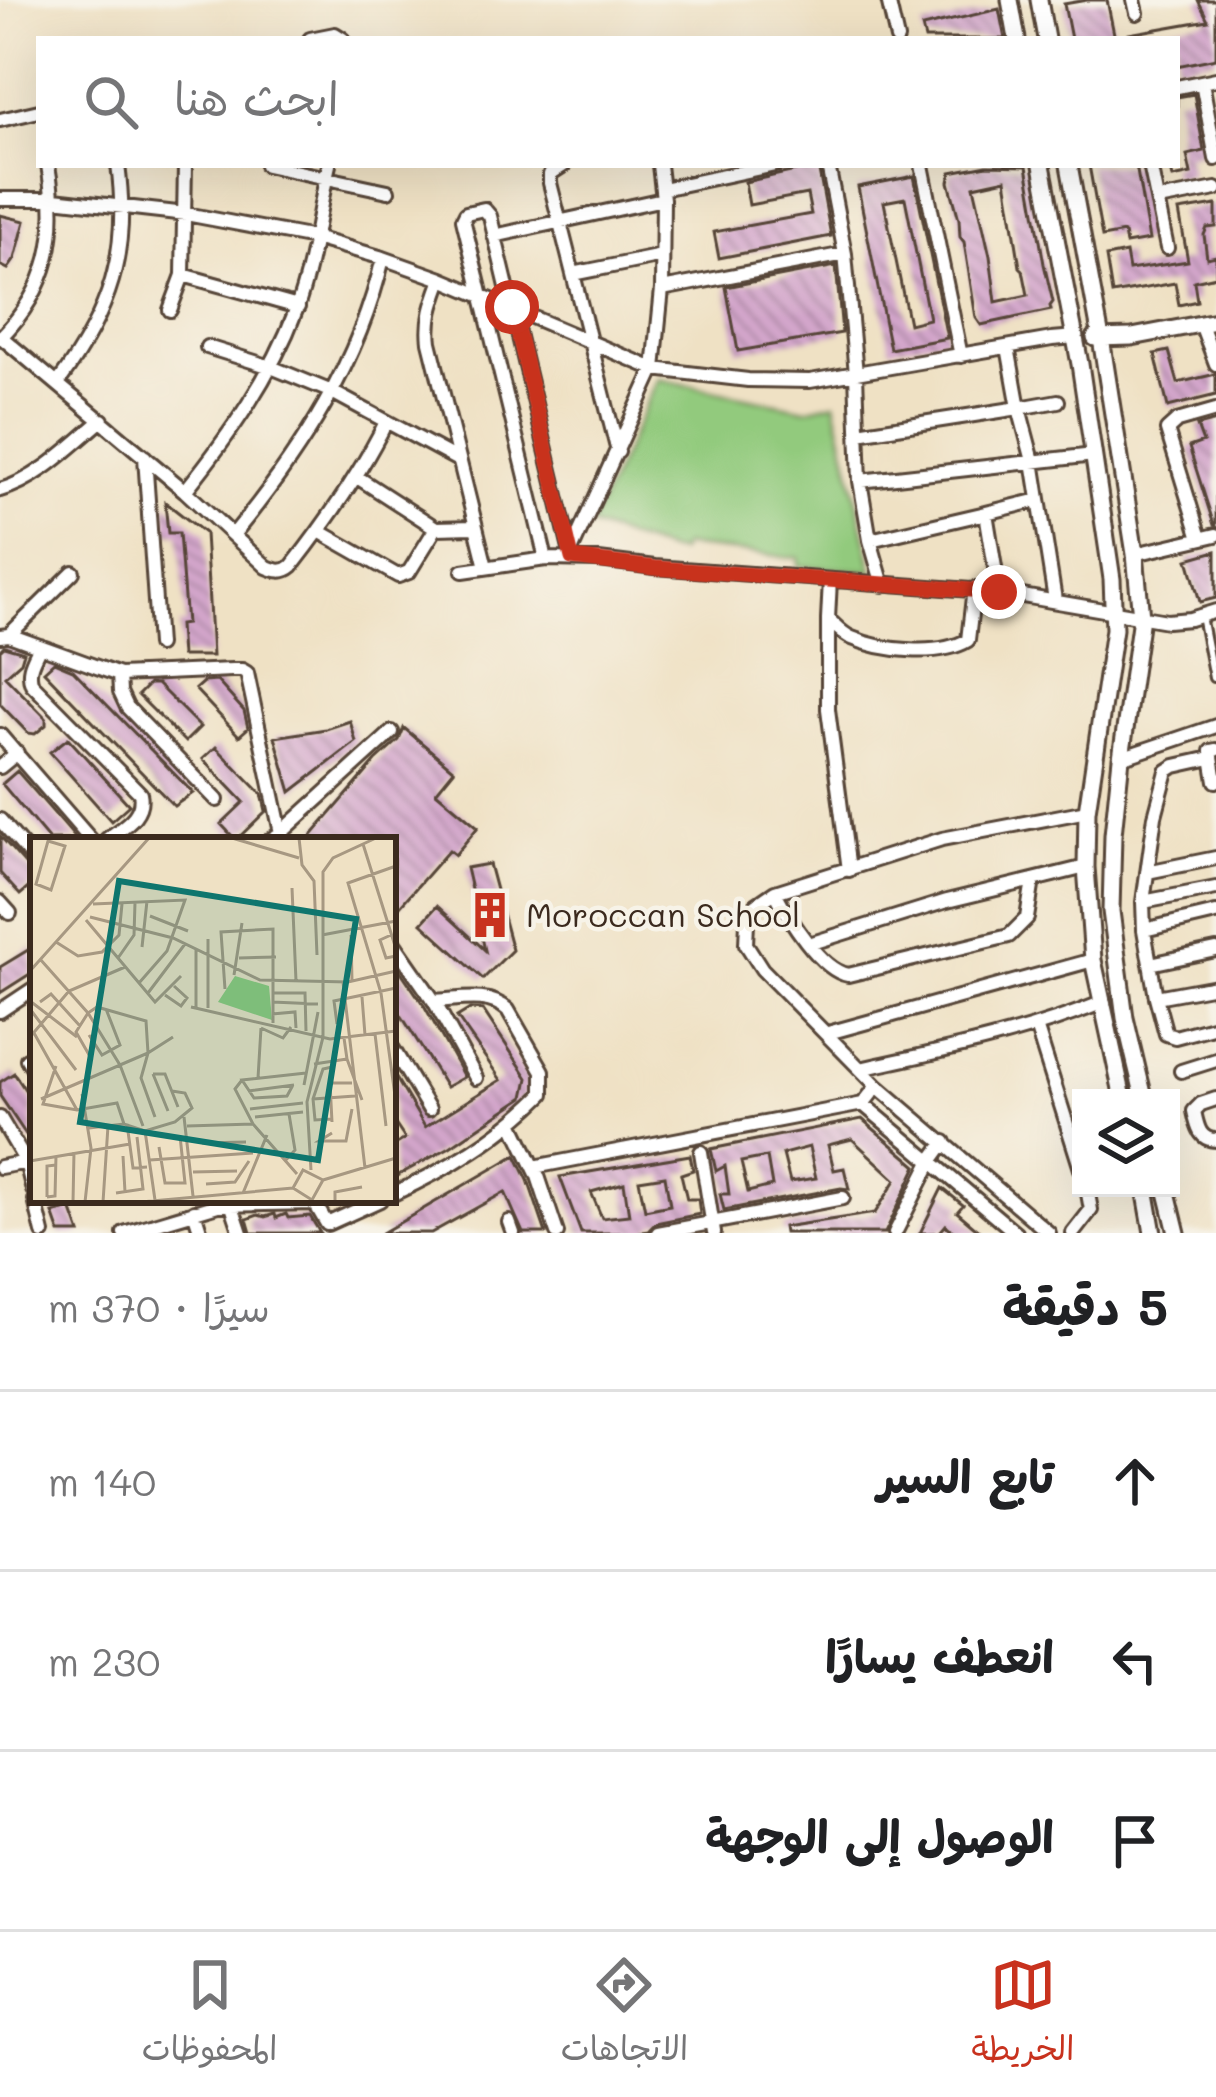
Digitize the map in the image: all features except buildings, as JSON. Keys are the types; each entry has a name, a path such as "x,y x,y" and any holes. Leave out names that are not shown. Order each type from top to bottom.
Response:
{"street":[{"path":"888,0 896,36"},
{"path":"1010,0 1017,36"},
{"path":"1040,0 1046,36"},
{"path":"1209,81 1216,159"},
{"path":"0,120 36,116"},
{"path":"49,168 54,199 52,237 36,291 19,320 0,337 102,420 267,567 277,571 292,566 357,477 386,422"},
{"path":"58,383 86,344 106,304 120,255 123,207 118,168"},
{"path":"170,310 183,275 185,168"},
{"path":"297,168 328,171 388,191"},
{"path":"559,168 550,174 550,183 618,452"},
{"path":"572,554 654,369 662,289 659,168"},
{"path":"494,236 764,168"},
{"path":"829,168 844,254 860,481 883,584"},
{"path":"923,168 962,356"},
{"path":"1043,168 1076,337 1115,611 1087,811 1087,867 1094,960 1121,1089"},
{"path":"1070,168 1101,338 1141,617 1113,835 1111,911 1125,1018 1142,1089"},
{"path":"1151,168 1167,248"},
{"path":"184,491 230,433 271,367 298,307 328,171"},
{"path":"1158,200 1216,188"},
{"path":"0,199 54,199 186,214 314,238 442,279 654,369 782,382 826,380 1008,347 1076,337 1132,337 1209,322 1216,364"},
{"path":"546,559 464,216 484,209 490,216 572,554"},
{"path":"662,289 844,254"},
{"path":"573,274 662,256"},
{"path":"233,535 309,434 332,392 355,346 383,257"},
{"path":"183,275 298,307"},
{"path":"442,279 428,326 486,567"},
{"path":"207,347 332,392 458,460"},
{"path":"1008,347 1033,461 1055,600"},
{"path":"858,433 1058,401"},
{"path":"1200,538 1167,430 1177,421 1216,410"},
{"path":"0,490 45,466 102,420"},
{"path":"860,481 1094,454"},
{"path":"145,458 158,646"},
{"path":"357,477 436,528 474,527"},
{"path":"870,540 1039,500"},
{"path":"986,513 999,592"},
{"path":"320,531 398,576 409,572 436,528"},
{"path":"1135,554 1216,535"},
{"path":"463,571 572,554 655,568 999,592 1167,621 1209,613"},
{"path":"4,636 74,572"},
{"path":"830,580 828,709 849,870"},
{"path":"828,619 854,639 946,650 969,639 974,590"},
{"path":"4,636 119,675 242,670 247,674 278,837"},
{"path":"40,646 29,669 32,684 140,794 137,815 110,837"},
{"path":"119,675 127,707 217,800"},
{"path":"1121,758 1216,726"},
{"path":"279,837 392,732"},
{"path":"0,735 88,837"},
{"path":"0,767 17,753"},
{"path":"1215,767 1168,770 1143,902 1144,930 1166,1034 1216,1026"},
{"path":"1049,1233 877,1086 762,969 746,944 747,922 756,905 775,892 941,839 1087,811"},
{"path":"0,820 30,855"},
{"path":"1148,872 1216,859"},
{"path":"809,944 947,901 1087,867"},
{"path":"775,892 828,967 848,975 1009,936 1027,918 1033,880"},
{"path":"1143,902 1216,888"},
{"path":"0,902 10,914"},
{"path":"1144,930 1216,913"},
{"path":"396,946 434,1001 476,1078"},
{"path":"1150,964 1216,950"},
{"path":"828,1034 1094,960"},
{"path":"1156,997 1216,986"},
{"path":"0,1011 30,991"},
{"path":"396,1192 471,1154 513,1124 543,1094 543,1071 500,1003 488,999 434,1001"},
{"path":"860,1069 982,1043 1101,1003"},
{"path":"1036,1026 1072,1140"},
{"path":"396,1054 429,1109"},
{"path":"1181,1071 1216,1060"},
{"path":"534,1167 863,1104 877,1086"},
{"path":"1216,1099 1195,1107 1194,1112 1201,1134 1216,1140"},
{"path":"863,1104 1016,1233"},
{"path":"0,1118 30,1161 0,1167"},
{"path":"513,1124 557,1233"},
{"path":"895,1233 945,1142"},
{"path":"701,1152 713,1227"},
{"path":"1073,1233 1091,1210 1089,1197"},
{"path":"1146,1197 1153,1233"},
{"path":"1168,1197 1177,1233"},
{"path":"658,1233 713,1227 844,1198"},
{"path":"36,1203 44,1233"},
{"path":"124,1233 222,1204 268,1203"},
{"path":"328,1228 374,1203"},
{"path":"222,1204 241,1233"},
{"path":"194,1211 201,1233"}],"lane":[{"path":"1209,613 1213,678"}],"green space":[{"path":"658,379 806,409 835,402 873,571 798,566 799,558 682,546 679,552 668,551 590,526"}],"place":[{"name":"Moroccan School","path":"490,915"}],"route":[{"path":"512,307 572,558 999,592"}]}
